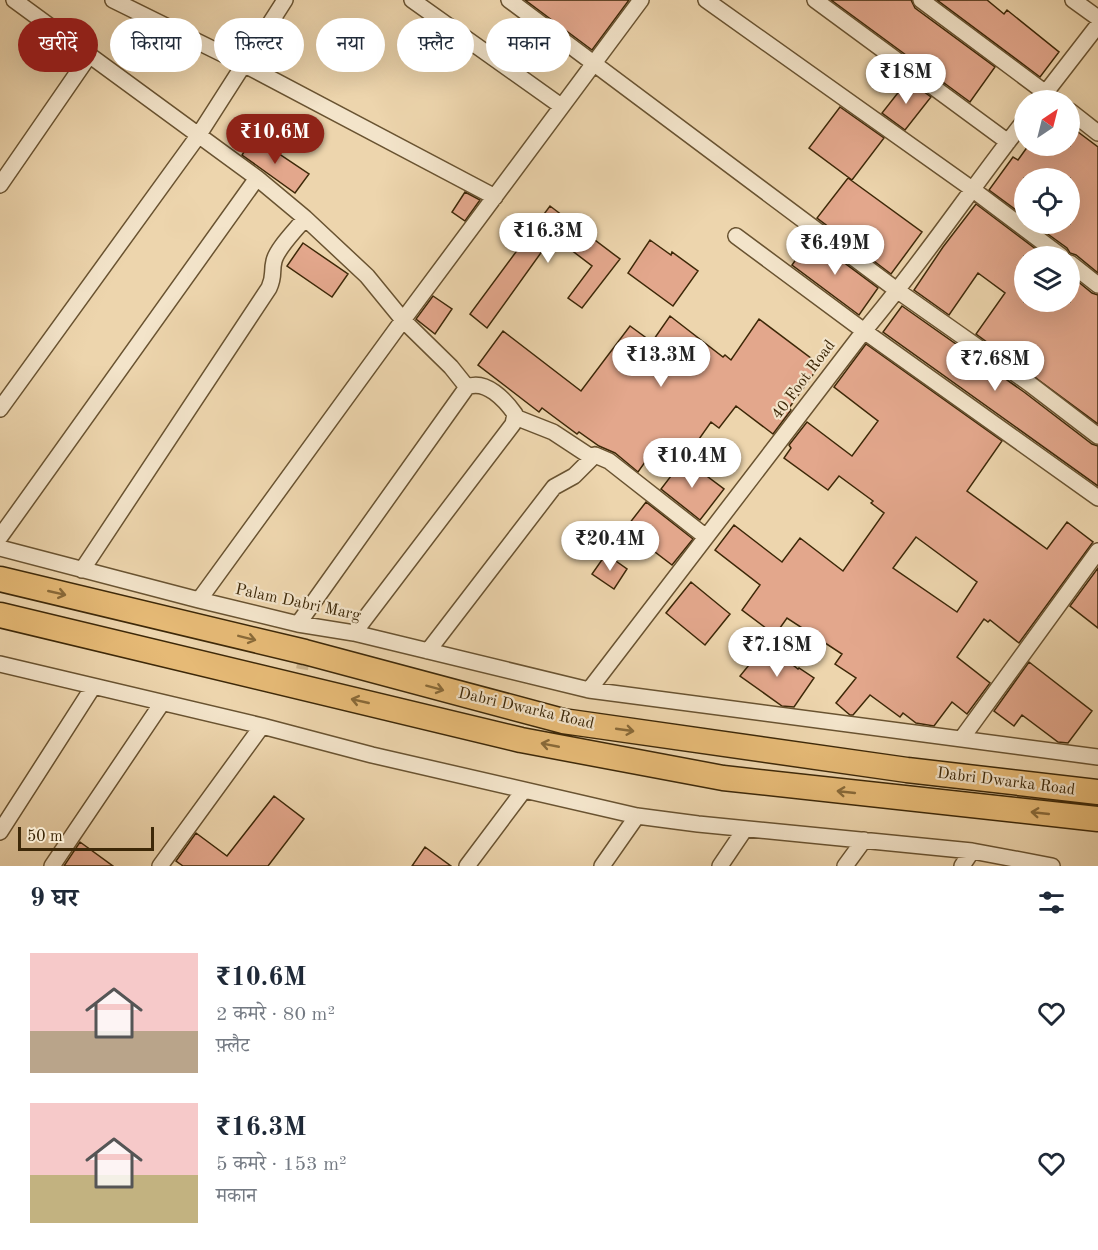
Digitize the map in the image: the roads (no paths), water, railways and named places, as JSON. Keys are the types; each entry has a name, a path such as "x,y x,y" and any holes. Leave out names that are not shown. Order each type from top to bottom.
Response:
{"main road":[{"name":"Dabri Dwarka Road","path":"0,579 305,652 563,722 907,770 1098,792"},
{"name":"Dabri Dwarka Road","path":"0,615 521,740 723,778 1098,819"}],"street":[{"path":"14,0 38,18"},
{"path":"113,0 214,50"},
{"path":"274,18 285,0"},
{"path":"412,0 561,106"},
{"path":"509,0 898,291 1030,384 1098,436"},
{"path":"200,600 403,320 641,0"},
{"path":"706,0 972,189 1048,246"},
{"path":"815,0 1008,142"},
{"path":"921,0 1037,90"},
{"path":"1073,0 1098,18"},
{"path":"1053,90 1098,25"},
{"path":"98,63 257,178 305,218 367,276 403,320 451,367 467,387"},
{"path":"0,185 78,72"},
{"path":"0,409 198,135 240,72"},
{"path":"258,72 495,197"},
{"path":"1080,119 1098,133"},
{"name":"40 Foot Road","path":"589,690 864,331 898,291 1014,134"},
{"path":"0,537 257,178"},
{"path":"82,570 269,288 274,277 274,260 279,250 305,218"},
{"path":"736,236 864,331 1098,498"},
{"path":"1080,271 1098,285"},
{"path":"298,624 467,387 478,384 486,386 515,414 513,424 354,633"},
{"path":"515,417 553,432 591,458"},
{"path":"428,651 554,487 574,476 591,458 599,455 609,461 706,537"},
{"name":"Palam Dabri Marg","path":"0,548 298,624 354,633 589,690 1098,757"},
{"path":"962,738 1098,551"},
{"path":"0,664 262,726 350,750 638,816 972,851 1052,866"},
{"path":"0,832 93,687"},
{"path":"52,866 162,704"},
{"path":"160,866 262,726"},
{"path":"467,866 524,790"},
{"path":"602,866 638,816"},
{"path":"720,866 745,829"},
{"path":"845,866 864,840"},
{"path":"962,866 972,851"}],"tunnel":[{"path":"299,687 305,652"}]}
